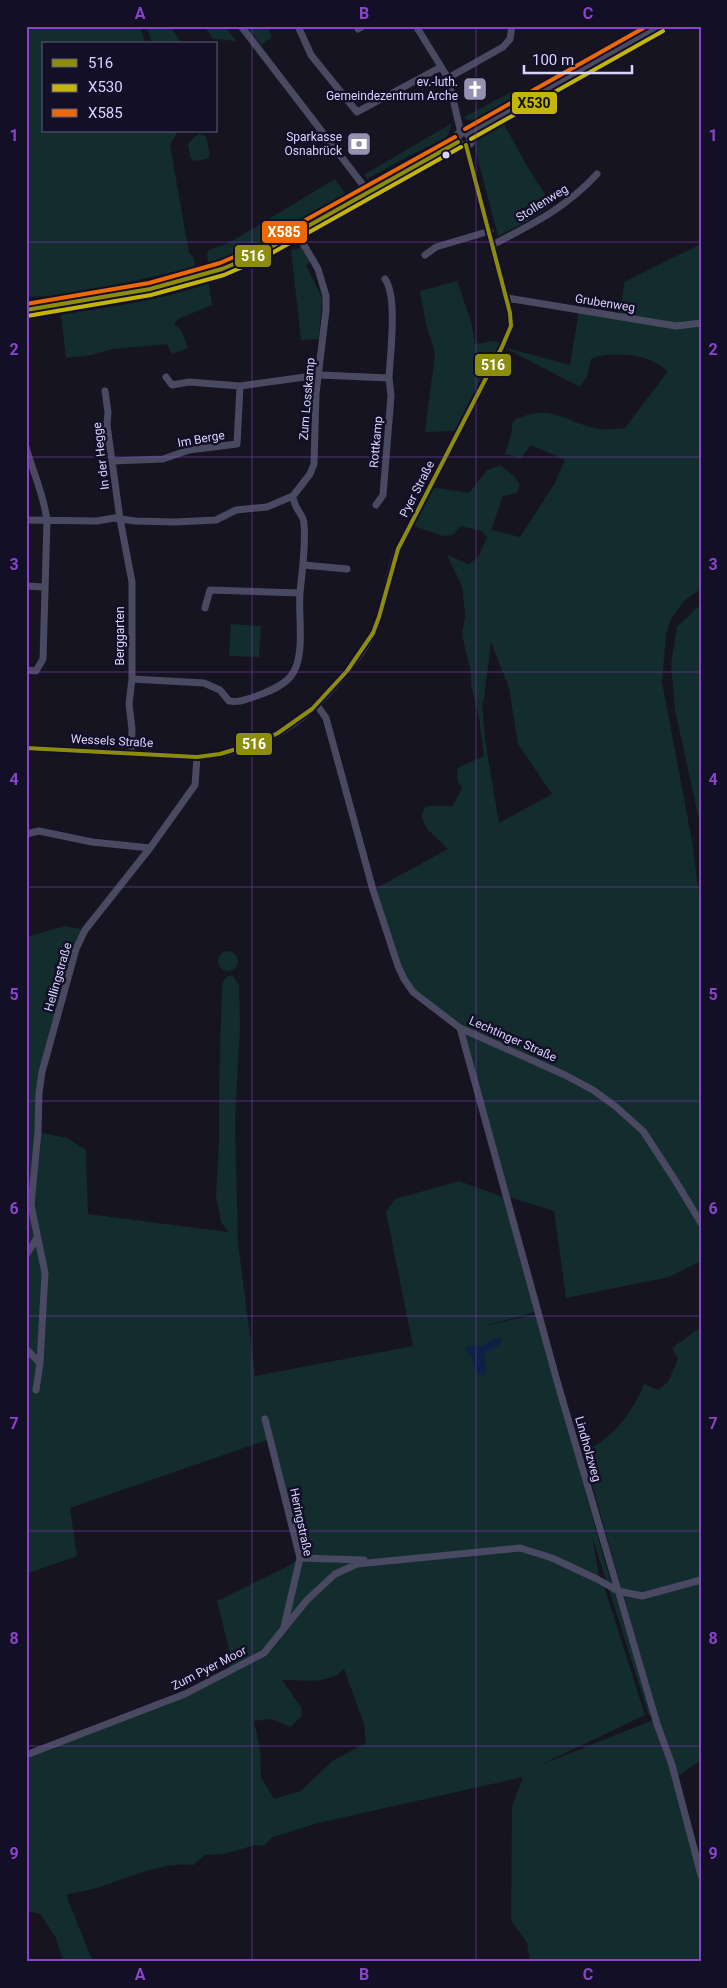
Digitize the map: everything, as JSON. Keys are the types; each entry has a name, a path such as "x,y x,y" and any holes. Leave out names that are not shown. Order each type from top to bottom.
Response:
{"street":[{"path":"242,26 357,178 367,194"},
{"path":"298,26 311,55 357,112 441,67"},
{"path":"416,26 448,78 465,134"},
{"path":"448,78 503,47 510,39 512,26"},
{"path":"26,310 150,289 205,275 260,253 462,144 458,137 660,26"},
{"name":"Pyer Straße","path":"197,757 239,751 273,738 303,718 317,705 356,660 376,625 398,549 504,344 511,326 507,298 494,244 462,144"},
{"name":"Stollenweg","path":"494,244 551,214 580,192 598,174"},
{"path":"425,255 436,247 490,231"},
{"name":"Zum Losskamp","path":"26,520 97,521 114,518 175,522 216,520 236,510 268,507 293,496 310,474 314,464 316,394 320,375 326,310 326,296 318,269 297,233"},
{"name":"Rottkamp","path":"376,505 383,495 391,396 389,378 392,305 390,285 385,279"},
{"name":"Grubenweg","path":"507,298 676,326 701,323"},
{"path":"166,377 172,385 189,382 240,386 320,375 389,378"},
{"name":"Im Berge","path":"113,461 163,459 189,450 237,444 240,386"},
{"name":"In der Hegge","path":"105,391 108,412 107,424 120,519"},
{"path":"26,447 45,502 47,521 43,659 36,671 26,670"},
{"path":"132,679 204,683 220,690 229,701 239,702 276,688 291,677 297,665 300,646 300,593 304,565 304,521 294,506 293,496"},
{"name":"Berggarten","path":"120,519 132,582 132,679 129,704 132,729 131,754"},
{"path":"304,565 347,569"},
{"path":"26,586 44,587"},
{"path":"205,608 210,590 300,593"},
{"name":"Lechtinger Straße","path":"317,705 326,718 373,890 398,966 413,992 460,1028 565,1075 593,1090 615,1106 643,1131 701,1223"},
{"name":"Wessels Straße","path":"26,748 197,757"},
{"name":"Hellingstraße","path":"36,1390 40,1364 45,1273 28,1205 30,1165 38,1132 39,1093 42,1072 76,949 85,930 150,848 194,785 197,757"},
{"path":"26,834 39,831 92,842 150,848"},
{"name":"Lindholzweg","path":"460,1028 557,1381 657,1724 672,1765 701,1874"},
{"path":"26,1255 37,1238"},
{"path":"26,1349 40,1364"},
{"name":"Heringstraße","path":"265,1419 300,1558 283,1630"},
{"name":"Zum Pyer Moor","path":"26,1755 185,1694 264,1653 307,1600 335,1574 357,1564 520,1548 552,1558 618,1591 642,1596 701,1580"},
{"name":"Zum Pyer Moor","path":"300,1558 373,1562"}],"green space":[{"path":"26,26 179,26 172,29 181,42 152,42 146,27 141,30 145,42 42,42 42,132 177,132 170,145 189,253 194,257 195,267 112,286 56,296 26,297"},
{"path":"204,26 225,26 236,41 213,39"},
{"path":"247,26 267,26 272,37 261,45"},
{"path":"534,88 474,122 464,117 511,92"},
{"path":"452,123 445,138 367,179 364,175"},
{"path":"504,124 527,166 552,205 526,222 498,236 474,145 480,138"},
{"path":"199,134 206,136 210,155 207,159 194,161 190,157 188,144"},
{"path":"335,179 346,195 254,246 218,261 208,262 207,254 209,250 227,244"},
{"path":"701,244 701,589 685,600 671,619 666,634 662,682 692,841 701,910 701,1261 669,1277 566,1298 554,1211 509,1197 460,1028 428,1004 404,979 373,890 448,849 427,829 421,816 425,807 453,806 462,788 458,782 457,768 484,756 479,717 471,685 471,673 462,635 465,616 462,586 447,555 469,564 478,557 487,537 481,531 461,526 453,535 443,536 411,525 430,487 469,493 486,471 500,465 514,476 520,485 517,493 503,496 491,530 520,537 555,483 565,460 531,445 521,458 505,454 513,421 537,413 547,413 598,429 625,428 668,371 652,361 641,357 619,354 603,355 591,359 587,376 580,387 503,347 570,365 579,311 620,317 624,282","holes":["491,642 509,688 518,744 552,794 499,823 485,740 482,703"]},
{"path":"301,246 310,262 306,265 322,298 319,339 301,340 291,250 298,249"},
{"path":"457,281 471,321 475,344 493,341 504,344 459,431 425,432 435,353 426,324 420,291"},
{"path":"209,283 212,305 178,319 174,324 181,330 188,348 172,354 167,344 112,349 92,355 66,358 61,315 154,299"},
{"path":"701,604 701,829 675,710 671,665 677,627"},
{"path":"231,624 261,626 259,657 229,656"},
{"path":"65,926 85,930 42,1072 38,1132 67,1138 86,1150 88,1214 228,1232 221,1222 216,1196 222,984 226,977 232,975 239,985 240,1026 235,1122 238,1242 255,1376 413,1346 386,1212 395,1199 459,1181 503,1197 535,1312 481,1327 536,1314 604,1559 652,1715 649,1716 592,1536 600,1581 604,1586 645,1715 538,1766 658,1718 583,1452 612,1433 627,1415 644,1384 658,1390 668,1382 678,1359 672,1348 701,1327 701,1760 675,1778 701,1873 701,1962 530,1962 527,1943 511,1920 512,1806 523,1777 318,1823 273,1837 263,1846 255,1845 224,1854 205,1855 193,1865 155,1868 93,1889 66,1895 93,1962 64,1962 55,1936 40,1914 26,1911 26,1755 229,1672 230,1653 217,1601 288,1566 300,1558 270,1439 70,1508 77,1556 26,1574 26,937","holes":["344,1669 364,1724 366,1743 332,1761 301,1791 274,1799 261,1777 260,1748 254,1721 272,1719 290,1727 302,1716 301,1707 282,1680 323,1680 338,1674"]},
{"path":"228,951 235,954 238,961 235,968 228,971 221,968 218,961 221,954"}],"water":[{"path":"498,1337 503,1339 498,1346 484,1353 487,1370 483,1375 477,1374 471,1357 466,1352 467,1346 482,1346"}],"transit line":[{"name":"X585","path":"465,129 647,26"},
{"name":"X530","path":"471,139 663,31"},
{"name":"X585","path":"26,304 149,283 220,263 257,247 455,137"},
{"name":"516","path":"26,310 150,289 222,269 260,253 458,142"},
{"name":"516","path":"26,748 197,757 220,754 260,742 278,733 312,709 347,671 373,633 398,549 511,326 510,313 466,145"},
{"name":"X530","path":"27,316 151,295 224,275 263,258 461,147"}],"place":[{"name":"ev.-luth. Gemeindezentrum Arche","path":"475,89"},
{"name":"Sparkasse Osnabrück","path":"359,144"}]}
